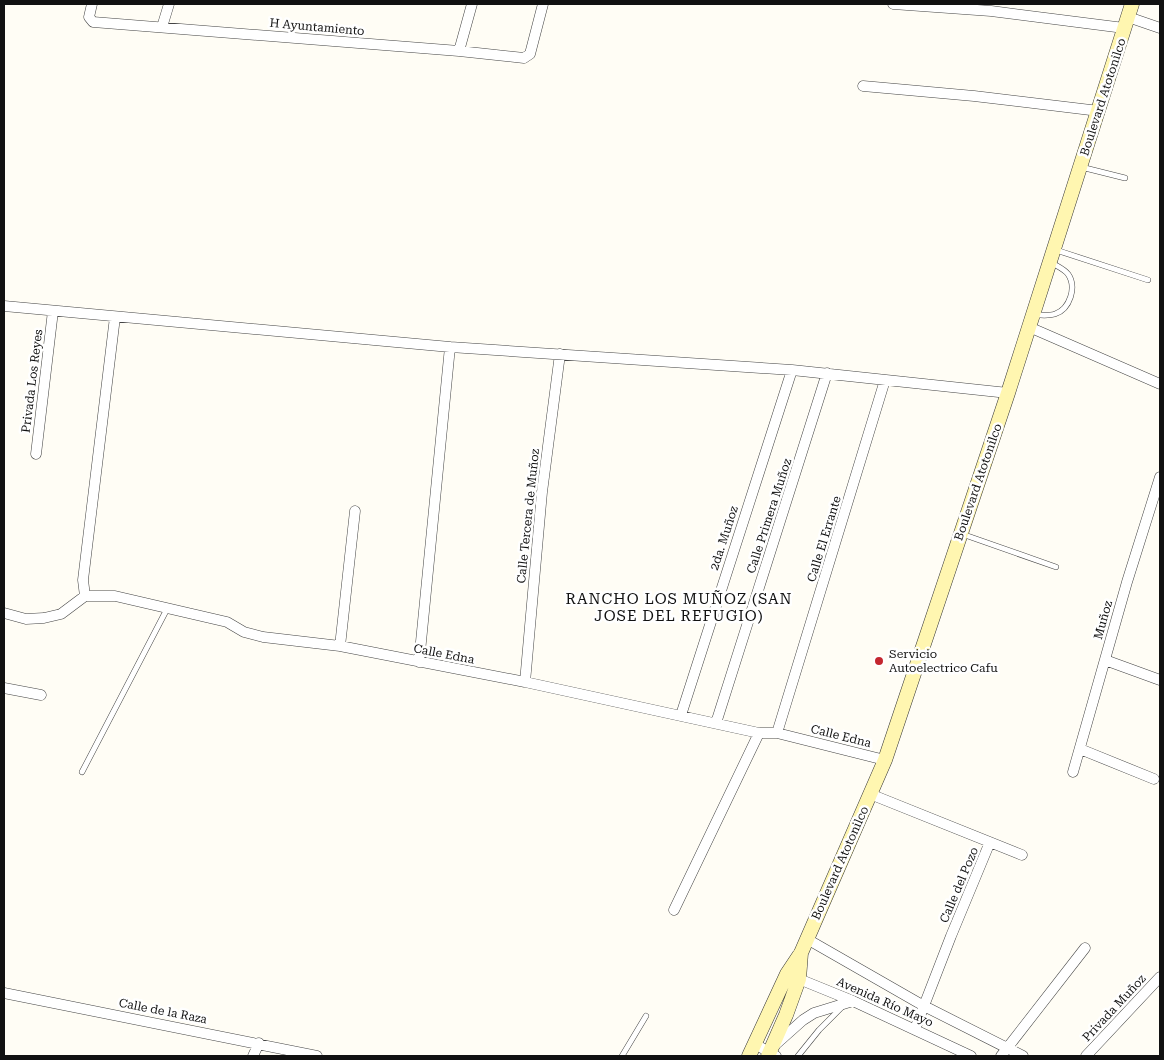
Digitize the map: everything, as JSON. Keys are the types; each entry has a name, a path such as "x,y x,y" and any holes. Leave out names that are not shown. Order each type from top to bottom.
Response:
{"street":[{"name":"H Ayuntamiento","path":"92,4 89,17 90,20 97,22 459,51 524,58 528,56 531,50 543,4"},
{"path":"162,26 169,4"},
{"path":"459,51 472,4"},
{"path":"893,4 991,11 1128,16 1160,28"},
{"name":"Boulevard Atotonilco","path":"771,1053 801,953 884,760 1008,393 1128,16"},
{"path":"862,86 974,96 1099,111"},
{"path":"4,306 450,347 827,373 1008,393"},
{"name":"Privada Los Reyes","path":"36,454 53,311"},
{"path":"4,613 26,619 44,618 61,614 85,596 83,580 115,317"},
{"path":"1031,321 1160,384"},
{"path":"419,662 450,347"},
{"name":"Calle Tercera de Muñoz","path":"525,682 542,492 560,354"},
{"name":"2da. Muñoz","path":"681,715 792,370"},
{"name":"Calle Primera Muñoz","path":"716,723 827,373"},
{"name":"Calle El Errante","path":"777,732 884,380"},
{"name":"Muñoz","path":"1074,772 1127,582 1160,477"},
{"path":"340,646 355,510"},
{"name":"Calle Edna","path":"85,596 115,596 228,622 244,632 263,637 340,646 525,682 759,733 777,732 884,760"},
{"path":"1105,660 1160,680"},
{"path":"4,688 41,695"},
{"path":"674,910 759,733"},
{"path":"1080,749 1154,780"},
{"name":"Calle del Pozo","path":"870,794 990,842 915,1029"},
{"path":"990,842 1022,855"},
{"path":"807,939 1004,1052 1023,1056"},
{"path":"1004,1052 1085,948"},
{"name":"Boulevard Atotonilco","path":"752,1050 793,976"},
{"name":"Avenida Río Mayo","path":"793,976 915,1029 970,1056"},
{"name":"Privada Muñoz","path":"1086,1056 1160,976"},
{"name":"Calle de la Raza","path":"4,992 317,1056"},
{"path":"752,1050 771,1053 803,1020 814,1013 850,1002"},
{"path":"253,1056 260,1043"}],"lane":[{"path":"1080,167 1125,178"},
{"path":"1051,255 1068,253 1148,280"},
{"path":"1031,321 1062,311 1070,299 1070,278 1051,255"},
{"path":"960,533 1056,567"},
{"path":"82,772 167,608"},
{"path":"798,1056 819,1030 850,1002"},
{"path":"622,1056 646,1016"}],"place":[{"name":"Servicio Autoelectrico Cafu","path":"879,661"}],"district":[{"name":"RANCHO LOS MUÑOZ (SAN JOSE DEL REFUGIO)","path":"679,608"}]}
